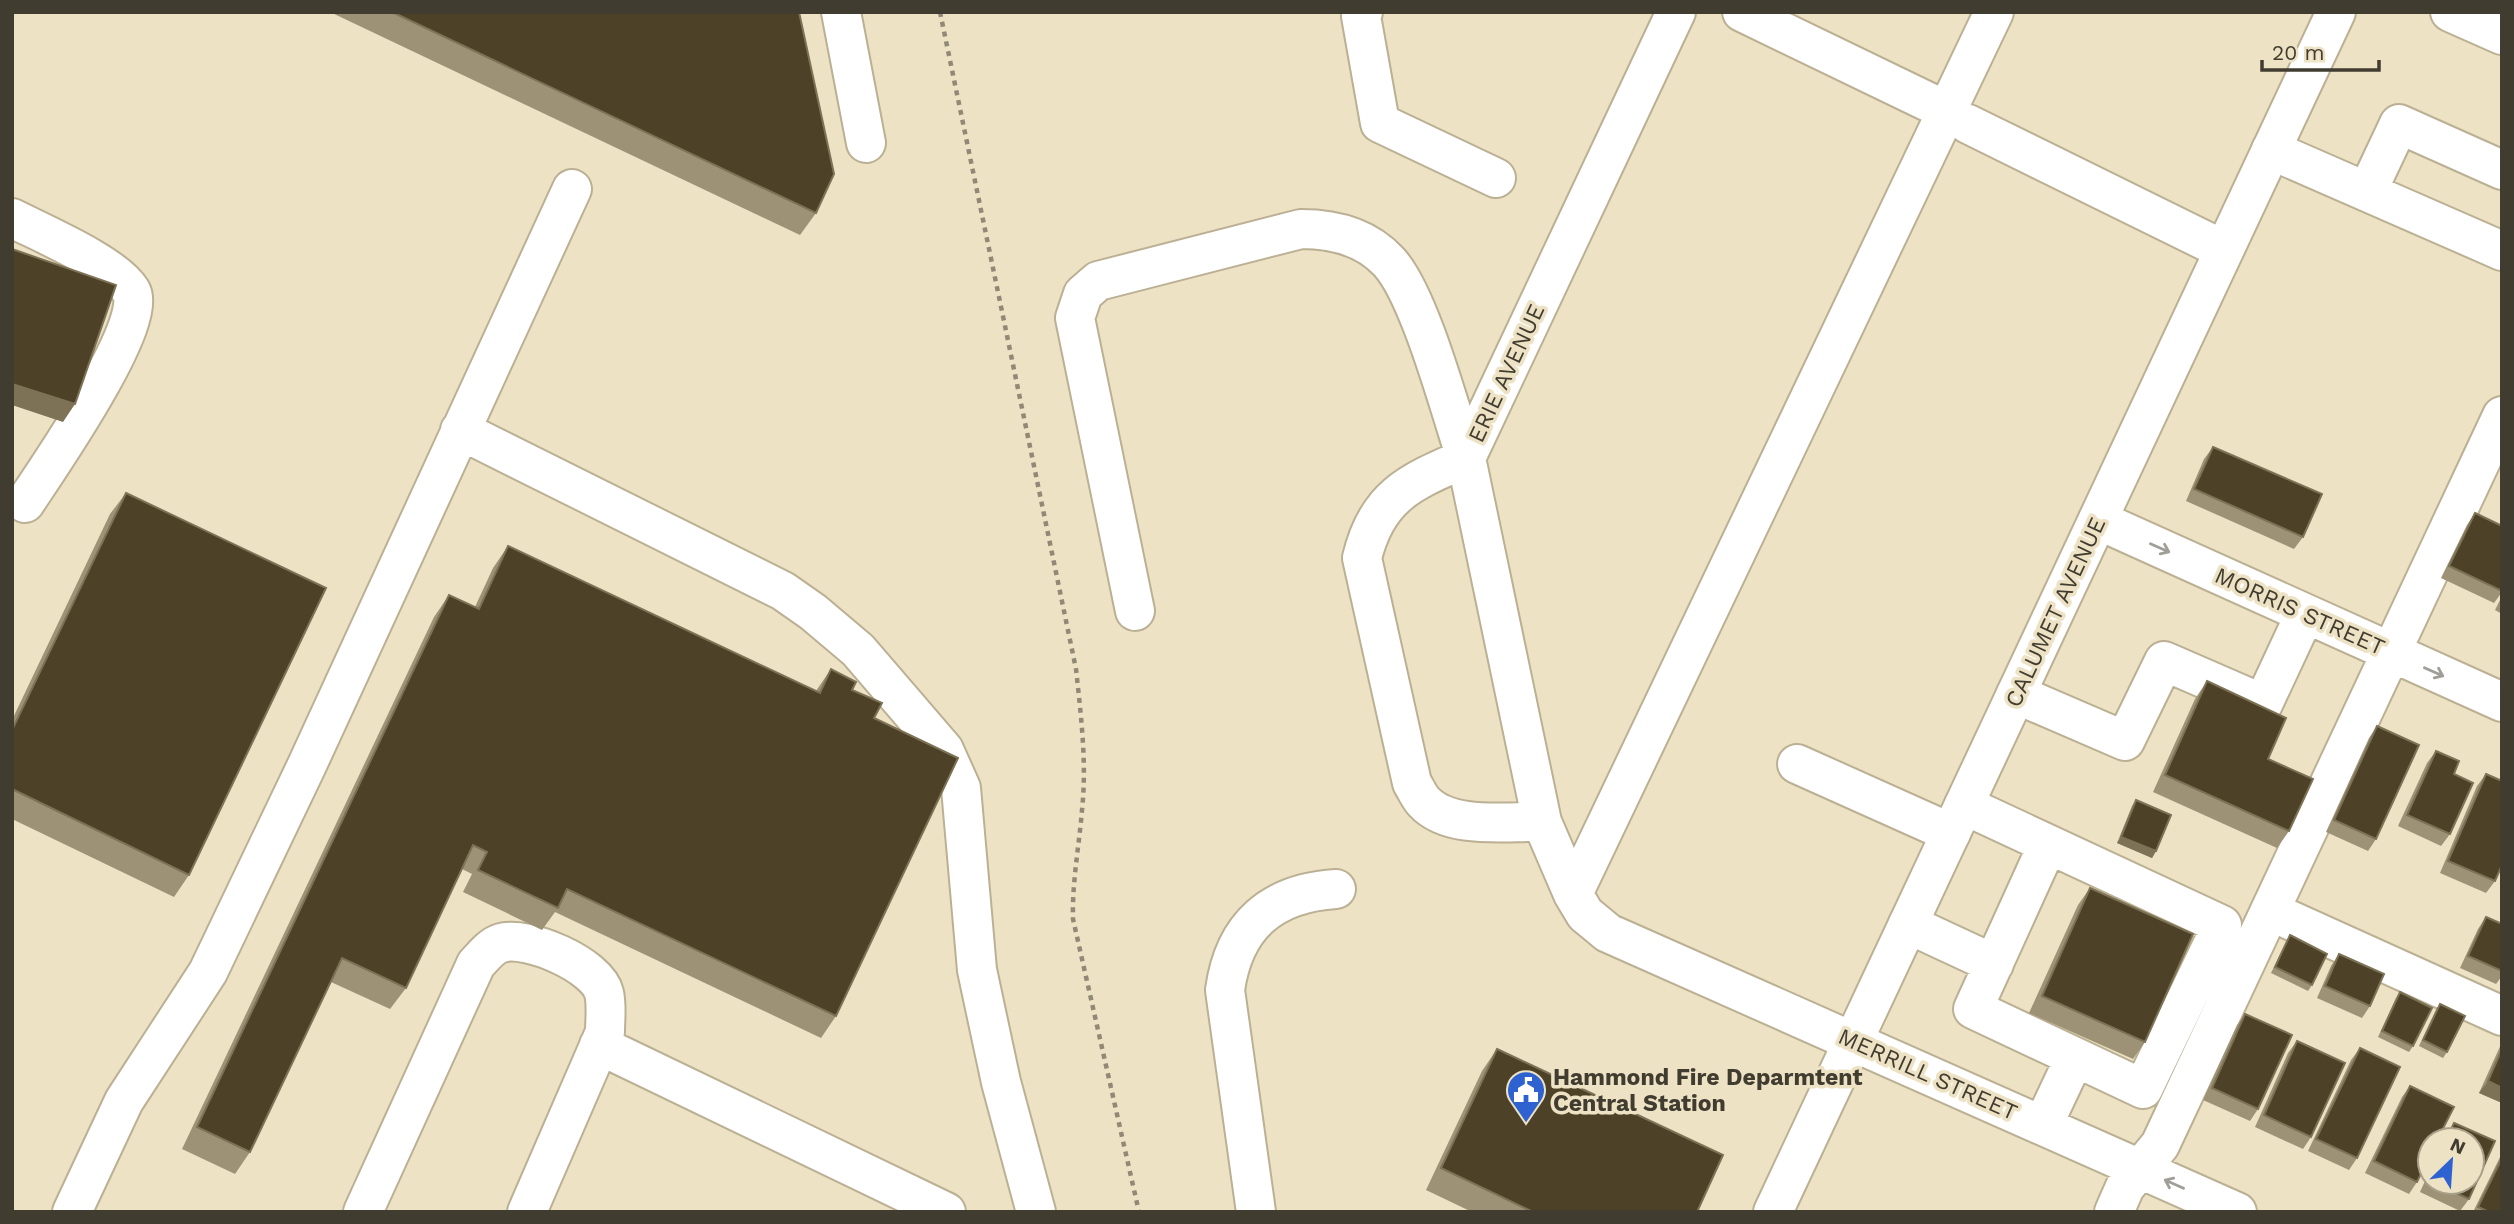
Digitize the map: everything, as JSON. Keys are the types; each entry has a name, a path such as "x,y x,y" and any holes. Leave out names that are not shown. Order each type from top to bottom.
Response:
{"street":[{"path":"841,12 866,143"},
{"path":"1363,12 1361,16 1380,123 1496,178"},
{"name":"ERIE AVENUE","path":"1579,904 1542,822 1466,458 1676,12"},
{"path":"1742,12 2224,250"},
{"path":"1579,904 1957,118 1994,12"},
{"name":"CALUMET AVENUE","path":"1773,1212 2336,12"},
{"path":"2451,12 2502,35"},
{"path":"2367,192 2399,124 2502,170"},
{"path":"2271,150 2502,251"},
{"path":"72,1212 124,1101 208,972 307,765 572,189"},
{"path":"12,218 95,259 131,290 135,308 94,399 17,510"},
{"path":"1135,611 1075,318 1083,294 1098,281 1301,229 1331,229 1364,243 1389,262 1412,300 1466,458 1408,484 1383,506 1368,534 1362,558 1412,783 1424,803 1443,814 1465,820 1542,822"},
{"path":"2114,1212 2125,1187 2160,1145 2502,415"},
{"path":"460,430 783,591 858,650 944,750 961,788 977,970 1001,1082 1037,1212"},
{"name":"MORRIS STREET","path":"2098,520 2502,702"},
{"path":"2016,694 2125,741 2164,661 2263,704 2305,614"},
{"path":"1797,764 1958,819 2048,844 2222,925 2143,1089 1973,1009 2048,844"},
{"path":"1256,1212 1224,990 1228,963 1241,937 1261,914 1287,899 1317,890 1336,889"},
{"name":"MERRILL STREET","path":"1579,904 1608,933 2237,1212"},
{"path":"2270,911 2502,1016"},
{"path":"1908,924 1994,964"},
{"path":"363,1212 467,981 489,950 500,943 520,942 575,962 594,976 604,992 605,1032 527,1212"},
{"path":"600,1045 946,1212"},
{"path":"2043,1125 2075,1057"}],"path":[{"path":"940,12 1076,669 1084,757 1082,810 1072,886 1073,919 1139,1212"}],"building":[{"path":"392,12 799,12 834,174 816,213"},
{"path":"12,249 116,285 75,404 12,384"},
{"path":"2213,447 2322,494 2303,537 2194,489"},
{"path":"126,493 326,588 189,875 12,789 12,730"},
{"path":"2475,513 2502,526 2502,591 2449,566"},
{"path":"508,546 820,693 831,669 856,682 852,690 882,703 874,718 958,758 836,1016 567,889 558,908 478,870 487,852 473,845 406,988 342,958 250,1152 197,1127 449,595 479,609"},
{"path":"2207,681 2286,718 2268,759 2313,779 2289,831 2165,775"},
{"path":"2377,726 2419,745 2376,839 2334,820"},
{"path":"2436,751 2459,761 2454,774 2473,783 2450,834 2407,815"},
{"path":"2486,774 2502,781 2502,865 2495,881 2448,861"},
{"path":"2136,800 2171,815 2156,851 2121,837"},
{"path":"2090,888 2193,934 2145,1042 2042,996"},
{"path":"2486,917 2502,924 2502,971 2468,956"},
{"path":"2290,935 2327,954 2312,985 2275,967"},
{"path":"2339,954 2384,974 2370,1006 2325,986"},
{"path":"2400,992 2432,1008 2413,1046 2382,1031"},
{"path":"2440,1004 2465,1016 2447,1052 2423,1040"},
{"path":"2245,1014 2292,1035 2258,1109 2212,1088"},
{"path":"2297,1041 2345,1063 2311,1137 2264,1115"},
{"path":"2360,1048 2400,1067 2357,1158 2316,1139"},
{"name":"Hammond Fire Deparmtent Central Station","path":"1497,1049 1723,1155 1697,1212 1533,1212 1441,1168"},
{"path":"2502,1049 2502,1088 2488,1081"},
{"path":"2410,1086 2454,1107 2444,1126 2416,1126 2416,1182 2374,1161"},
{"path":"2486,1137 2495,1141 2486,1161"},
{"path":"2502,1158 2502,1212 2489,1212 2478,1207 2483,1196 2486,1196"}],"place":[{"name":"Hammond Fire Deparmtent Central Station","path":"1526,1124"}]}
